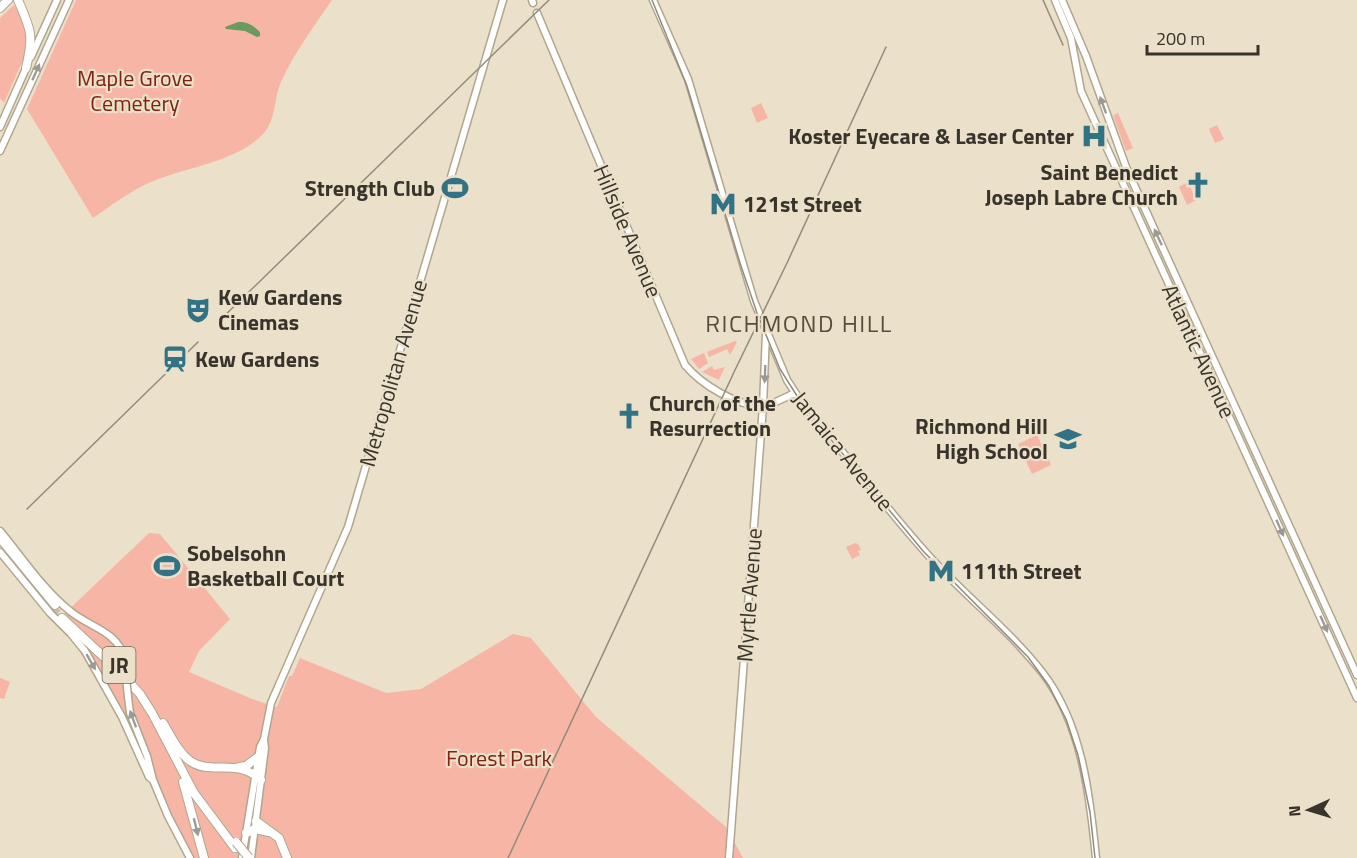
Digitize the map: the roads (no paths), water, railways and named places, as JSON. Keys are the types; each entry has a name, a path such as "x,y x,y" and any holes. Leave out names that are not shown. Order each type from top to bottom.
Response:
{"highway":[{"path":"0,8 8,0"},
{"path":"19,2 31,34 26,68"},
{"path":"0,538 54,606 0,544"},
{"name":"JR","path":"243,858 235,845 196,788 152,702 136,681 63,617 136,689 155,718 173,756 200,803 235,845 250,858"},
{"path":"163,723 180,751 191,761 203,766 252,771 258,777"},
{"path":"173,756 187,792 204,858"},
{"path":"236,768 246,766 258,757"},
{"path":"246,833 255,825 273,833 282,843 287,858"}],"main road":[{"path":"0,126 57,0"},
{"path":"0,151 69,0"},
{"name":"Metropolitan Avenue","path":"250,858 255,825 258,757 271,703 348,527 503,0"},
{"name":"Jamaica Avenue","path":"654,0 688,79 747,279 774,351 795,393 914,539 964,593 1014,640 1043,674 1065,712 1077,745 1093,822 1096,858"},
{"name":"Atlantic Avenue","path":"1055,0 1072,42 1081,91 1357,698"},
{"name":"Atlantic Avenue","path":"1062,0 1086,56 1126,167 1357,675"},
{"name":"Hillside Avenue","path":"537,13 685,365 701,381 726,395 763,406"},
{"name":"Myrtle Avenue","path":"729,858 763,406 766,331"},
{"path":"765,356 774,351"},
{"path":"763,406 795,393"},
{"path":"0,531 59,602 76,616 113,638 120,646 124,657 130,713 147,756 153,780 168,816 190,858"},
{"path":"0,552 50,613 85,651 119,710 149,777 153,780"},
{"name":"Metropolitan Avenue","path":"243,858 246,833 265,748 264,739"}],"tunnel":[{"path":"52,608 62,618"}],"railway":[{"path":"219,321 549,0"},
{"path":"652,0 687,86 740,263 780,369 804,407 923,551 1028,657 1049,686 1066,719 1078,755 1090,812 1095,858"},
{"path":"1043,0 1063,45"},
{"path":"508,858 886,47"},
{"path":"27,509 198,342"}],"place":[{"name":"Koster Eyecare & Laser Center","path":"1094,136"},
{"name":"Saint Benedict Joseph Labre Church","path":"1198,185"},
{"name":"Strength Club","path":"455,188"},
{"name":"121st Street","path":"723,204"},
{"name":"Kew Gardens Cinemas","path":"198,310"},
{"name":"Kew Gardens","path":"175,359"},
{"name":"Church of the Resurrection","path":"629,416"},
{"name":"Richmond Hill High School","path":"1068,439"},
{"name":"Sobelsohn Basketball Court","path":"167,566"},
{"name":"111th Street","path":"941,571"}],"district":[{"name":"RICHMOND HILL","path":"799,323"}],"park label":[{"name":"Maple Grove Cemetery","path":"135,90"},
{"name":"Forest Park","path":"499,758"}]}
